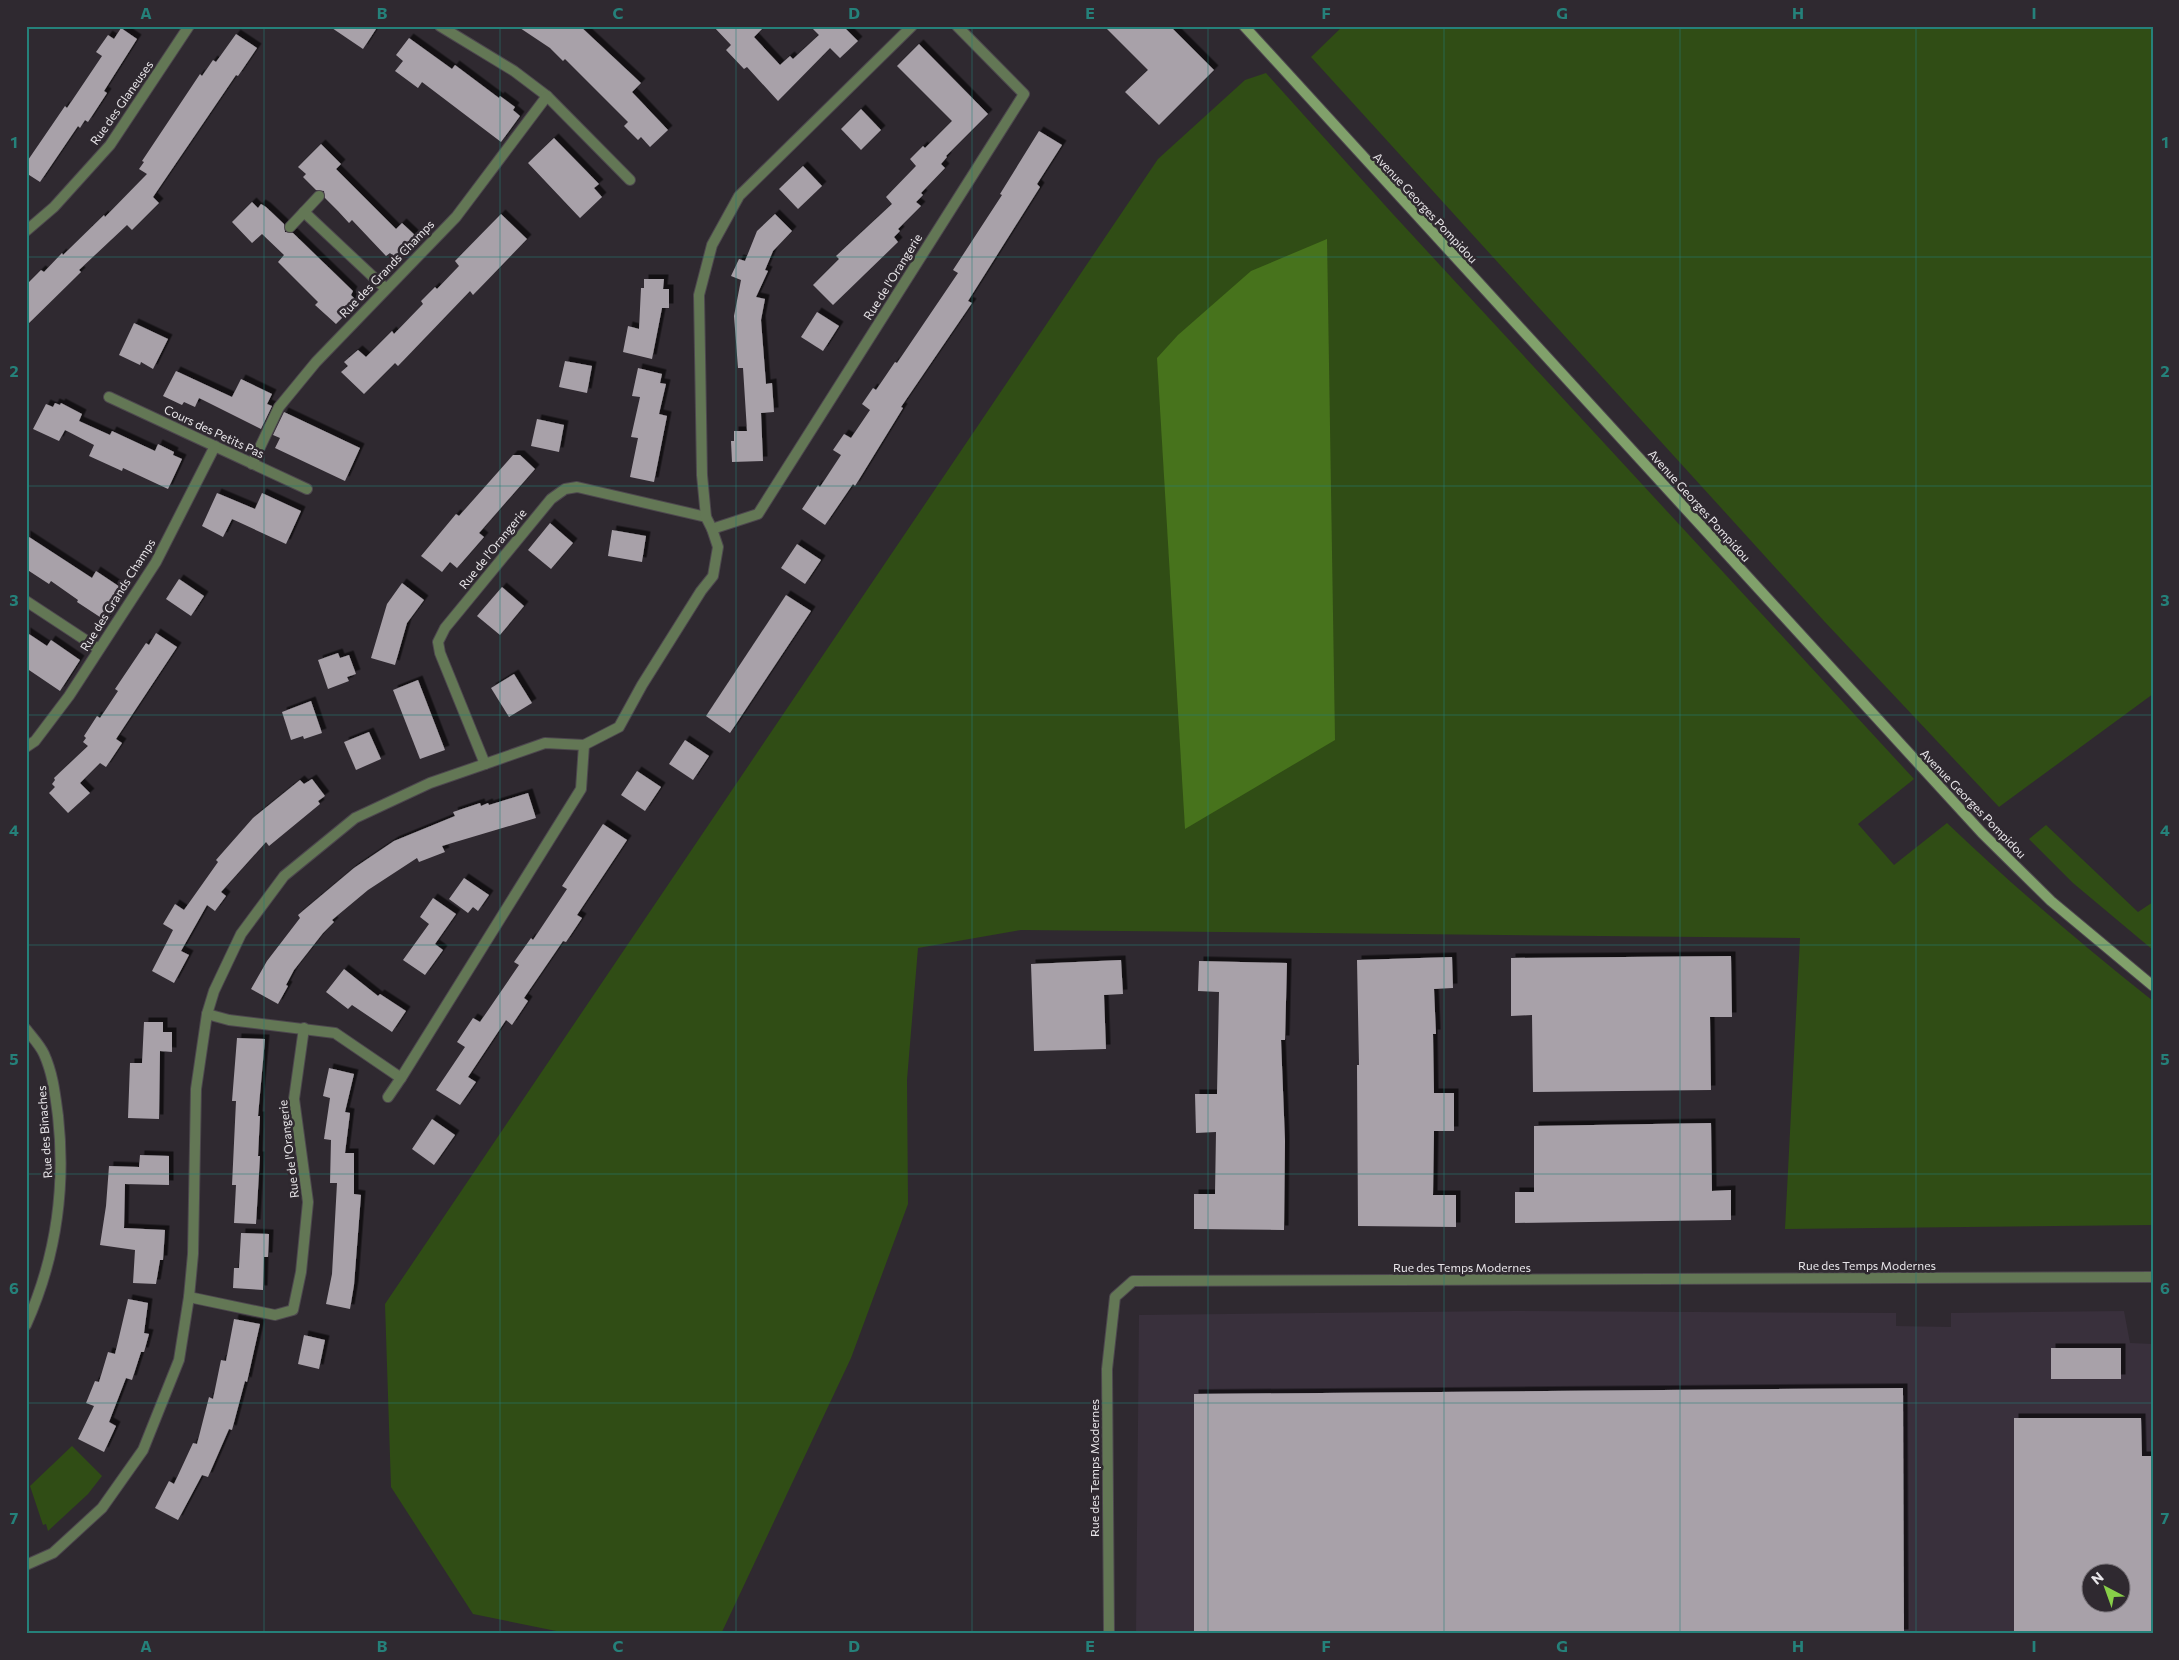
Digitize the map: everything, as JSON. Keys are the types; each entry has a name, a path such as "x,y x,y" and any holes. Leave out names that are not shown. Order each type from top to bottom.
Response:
{"main road":[{"name":"Avenue Georges Pompidou","path":"1244,26 1982,833 2051,901 2104,948 2153,986"}],"street":[{"name":"Rue des Glaneuses","path":"26,231 54,207 110,145 189,26"},
{"path":"440,26 501,62 547,96 630,180"},
{"path":"26,1565 53,1553 102,1508 143,1450 179,1360 189,1297 193,1254 196,1089 207,1014 214,991 241,934 284,876 355,818 430,783 545,743 584,745 619,727 642,685 701,591 714,576 718,547 706,517 702,475 699,295 712,245 738,196 912,26"},
{"name":"Rue de l'Orangerie","path":"712,529 758,514 1024,94 957,26"},
{"name":"Rue des Grands Champs","path":"252,464 279,407 316,362 385,288 456,217 547,96"},
{"path":"290,227 320,196"},
{"path":"304,212 385,288"},
{"name":"Cours des Petits Pas","path":"109,397 307,490"},
{"name":"Rue des Grands Champs","path":"26,747 35,741 69,696 156,562 215,446"},
{"name":"Rue de l'Orangerie","path":"485,764 440,653 438,642 445,628 551,498 565,489 577,487 706,517"},
{"path":"26,601 99,649"},
{"path":"388,1098 582,789 584,745"},
{"path":"207,1014 229,1020 335,1032 401,1078"},
{"name":"Rue de l'Orangerie","path":"189,1297 275,1315 293,1310 301,1272 308,1202 299,1147 294,1099 304,1028"},
{"name":"Rue des Binaches","path":"26,1029 43,1051 53,1077 60,1136 62,1185 55,1236 46,1270 26,1325"},
{"name":"Rue des Temps Modernes","path":"1109,1634 1107,1370 1115,1297 1133,1281 2153,1277"}],"shaded area":[{"path":"1512,1311 1896,1313 1896,1326 1951,1327 1951,1313 2124,1311 2130,1343 2153,1344 2153,1634 1136,1634 1139,1315"}],"green space":[{"path":"1343,26 2153,26 2153,694 1999,807 1824,621 1311,57"},
{"path":"1266,73 1391,212 1914,779 1858,824 1894,865 1947,823 2048,914 2153,1001 2153,1225 1785,1229 1800,938 1021,930 918,948 907,1080 908,1204 851,1358 721,1634 571,1634 473,1614 391,1487 385,1304 1158,159 1245,80"},
{"path":"1327,239 1335,740 1185,829 1157,358 1178,335 1251,271"},
{"path":"2046,825 2138,912 2153,902 2153,950 2073,883 2029,839"},
{"path":"72,1446 102,1476 88,1494 48,1531 46,1524 43,1525 30,1486"}],"building":[{"path":"329,26 378,26 363,49"},
{"path":"517,26 580,26 641,83 632,92 668,130 650,147 641,137 638,140 624,126 628,122 565,59 563,61 550,48"},
{"path":"713,26 765,26 754,37 780,65 790,56 793,59 819,35 810,26 843,26 858,41 840,58 830,48 778,101 747,67 744,69 726,50 731,45"},
{"path":"1104,26 1170,26 1214,70 1159,125 1125,92 1148,70"},
{"path":"121,28 137,39 104,91 107,93 88,122 85,120 80,128 78,126 40,182 26,173 26,163 65,106 67,108 102,56 96,52 108,35 114,39"},
{"path":"236,34 257,48 238,76 236,75 153,197 159,203 132,230 127,225 79,270 81,272 26,326 26,285 41,270 44,272 62,253 63,255 104,215 105,217 147,174 139,169 144,162 142,161 200,74 202,76 213,60 216,62"},
{"path":"409,38 452,69 455,65 499,98 500,96 515,107 513,110 520,116 501,142 422,82 418,88 395,71 403,61 396,55"},
{"path":"919,44 988,114 946,156 941,164 945,168 921,193 923,195 916,202 921,206 898,229 900,231 894,237 898,242 833,305 813,285 839,259 836,256 892,204 886,197 916,166 910,159 923,146 925,148 952,121 897,66"},
{"path":"861,109 881,130 861,150 841,129"},
{"path":"1039,131 1062,145 1037,184 1040,187 968,301 972,303 901,407 903,408 855,486 853,484 825,525 802,509 818,485 820,487 841,455 833,450 844,434 851,438 870,410 862,404 873,388 876,390 895,362 897,363 958,273 953,270 1002,195 1000,194"},
{"path":"554,138 599,184 594,188 602,197 580,218 528,163"},
{"path":"321,144 341,164 336,169 396,229 402,223 419,239 398,261 390,253 386,256 352,220 349,223 325,198 324,191 316,190 303,177 306,174 298,167"},
{"path":"803,166 822,186 798,209 779,189"},
{"path":"252,202 258,208 261,204 266,207 284,224 285,232 293,233 353,291 351,295 358,302 336,324 315,305 318,302 278,262 284,255 262,234 252,243 232,222"},
{"path":"501,214 527,239 473,295 470,291 398,366 395,363 364,394 341,372 348,366 344,362 358,350 366,357 392,331 394,334 423,304 421,301 435,287 437,289 459,266 455,261"},
{"path":"775,214 792,231 773,251 765,270 768,271 756,297 765,299 761,320 766,384 772,383 774,412 761,413 763,461 732,462 731,441 734,441 734,431 747,431 743,368 738,368 734,316 741,280 731,276 739,259 745,261 757,231"},
{"path":"644,279 664,279 663,289 669,289 669,308 662,308 652,359 623,352 628,326 639,329 641,288 644,288"},
{"path":"817,312 839,326 823,351 801,337"},
{"path":"134,323 168,339 153,369 141,362 140,365 119,355"},
{"path":"565,361 592,366 587,393 559,387"},
{"path":"638,368 662,374 660,383 666,384 659,414 667,416 654,482 630,477 638,438 631,437 640,397 632,396"},
{"path":"176,371 232,397 241,379 272,394 267,404 272,406 261,429 199,398 195,407 184,402 182,405 163,396"},
{"path":"55,403 60,405 61,403 82,414 79,421 110,435 112,431 155,451 158,444 174,452 173,455 182,459 168,489 123,468 122,471 89,456 94,445 65,430 59,441 33,429 46,404 53,407"},
{"path":"284,412 360,448 345,481 275,448 280,438 273,435"},
{"path":"537,419 564,425 559,452 531,446"},
{"path":"513,455 520,455 535,469 479,533 484,537 457,568 450,562 442,572 421,556 456,514 459,516"},
{"path":"217,493 255,509 262,493 301,511 286,544 232,519 223,537 202,526"},
{"path":"550,523 573,543 551,569 528,550"},
{"path":"612,530 646,536 642,562 608,556"},
{"path":"26,535 92,578 96,571 126,591 106,621 77,602 78,600 51,581 49,584 26,569"},
{"path":"797,544 821,560 805,584 781,568"},
{"path":"179,579 204,596 191,616 166,599"},
{"path":"402,583 424,600 407,623 395,665 371,658 387,604"},
{"path":"502,587 524,606 500,635 477,616"},
{"path":"786,595 811,611 730,733 706,716"},
{"path":"26,632 47,646 51,640 80,660 60,691 26,668"},
{"path":"156,633 177,647 116,739 122,743 106,767 100,763 80,783 90,793 68,813 49,793 55,787 52,784 55,780 54,778 88,746 83,742 86,738 84,736 97,716 100,718 118,691 115,689 146,643 149,645"},
{"path":"338,653 340,658 349,655 356,674 347,677 349,681 328,689 318,660"},
{"path":"514,674 532,703 509,717 491,688"},
{"path":"418,680 445,750 420,759 393,690"},
{"path":"311,701 322,733 304,739 303,736 291,740 282,712"},
{"path":"369,732 381,759 356,770 344,742"},
{"path":"685,740 709,756 693,780 669,764"},
{"path":"637,771 661,787 645,811 621,795"},
{"path":"312,779 325,796 318,801 320,804 269,846 266,842 221,892 226,896 215,911 207,905 181,951 189,955 174,983 152,971 173,930 163,924 175,904 184,910 218,862 216,860 253,818 300,780 304,784"},
{"path":"528,793 536,818 442,846 445,852 419,862 417,858 368,890 332,920 334,922 294,970 278,1004 251,989 267,961 300,918 298,915 354,868 394,841 455,816 453,812 480,803 481,806 488,803 489,805"},
{"path":"603,824 627,840 577,915 582,918 566,942 563,941 524,998 528,1001 512,1025 506,1020 468,1077 476,1082 460,1105 436,1090 465,1047 457,1042 473,1018 480,1022 519,965 514,962 531,938 533,940 567,889 562,886"},
{"path":"464,878 489,895 478,911 473,907 468,913 449,899"},
{"path":"433,898 456,914 435,944 443,950 425,975 403,960 429,924 420,917"},
{"path":"1731,956 1732,1017 1710,1017 1711,1090 1533,1092 1532,1015 1511,1016 1511,958"},
{"path":"1452,957 1453,988 1434,989 1436,1034 1433,1034 1434,1093 1454,1093 1454,1131 1434,1131 1433,1195 1456,1195 1456,1227 1358,1226 1357,1065 1359,1065 1357,960"},
{"path":"1121,960 1123,994 1104,995 1106,1049 1034,1051 1031,964"},
{"path":"1199,961 1287,963 1285,1040 1281,1040 1285,1141 1284,1230 1194,1229 1194,1194 1215,1194 1216,1132 1196,1133 1195,1094 1217,1094 1219,992 1198,991"},
{"path":"344,969 378,996 380,994 406,1011 392,1032 352,1005 348,1009 326,992"},
{"path":"144,1022 163,1022 163,1032 172,1032 172,1052 160,1051 159,1119 128,1118 130,1063 142,1063"},
{"path":"237,1038 265,1039 258,1116 260,1116 258,1156 260,1156 256,1224 234,1223 236,1185 232,1185 236,1101 232,1101"},
{"path":"329,1068 354,1074 345,1112 350,1113 345,1153 354,1153 354,1194 361,1195 354,1285 350,1309 326,1304 332,1274 337,1183 330,1183 331,1140 324,1139 330,1098 323,1096"},
{"path":"432,1119 455,1135 434,1165 412,1149"},
{"path":"1711,1123 1712,1191 1731,1190 1731,1220 1515,1223 1515,1192 1534,1192 1534,1126"},
{"path":"140,1155 169,1156 169,1185 125,1184 124,1228 165,1230 163,1260 160,1260 156,1284 133,1283 135,1250 100,1245 106,1206 109,1166 139,1167"},
{"path":"241,1233 269,1234 268,1257 264,1257 263,1290 233,1288 234,1268 239,1268"},
{"path":"128,1299 148,1303 144,1333 149,1334 144,1352 141,1352 132,1380 126,1378 109,1422 116,1426 104,1452 78,1439 94,1406 86,1403 95,1381 99,1382 108,1352 115,1354"},
{"path":"234,1319 260,1324 247,1382 245,1381 232,1430 229,1429 208,1477 202,1475 178,1520 155,1508 169,1481 174,1484 193,1443 197,1444 209,1397 213,1399 221,1360 226,1361"},
{"path":"304,1335 325,1340 319,1369 298,1364"},
{"path":"2051,1348 2121,1348 2121,1379 2051,1379"},
{"path":"1903,1388 1904,1634 1194,1634 1194,1394"},
{"path":"2014,1418 2141,1418 2142,1456 2153,1456 2153,1634 2014,1634"}]}
